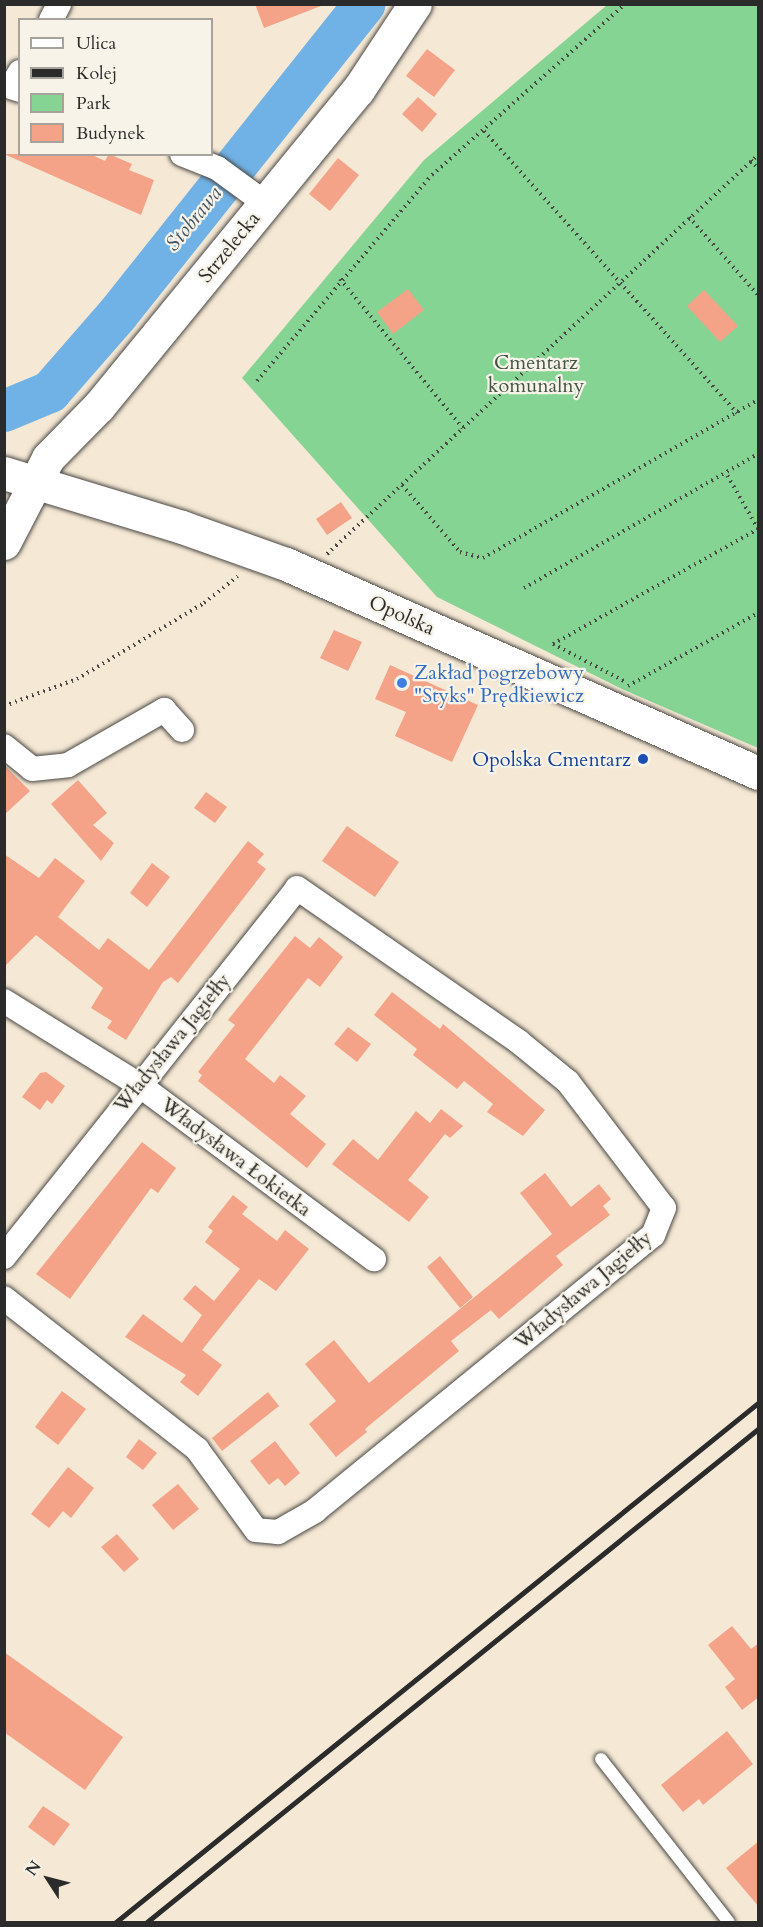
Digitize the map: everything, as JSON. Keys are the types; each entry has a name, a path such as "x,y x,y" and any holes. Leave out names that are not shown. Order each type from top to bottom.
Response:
{"main road":[{"name":"Strzelecka","path":"4,543 48,458 99,406 253,194 358,90 415,4"},
{"name":"Opolska","path":"4,473 182,527 286,564 759,773"}],"street":[{"path":"52,18 59,4"},
{"path":"187,156 217,168 253,194"},
{"path":"4,746 32,769 68,765 164,710 182,730"},
{"name":"Władysława Jagiełły","path":"4,1257 138,1084 297,888 519,1042 568,1082 664,1208 653,1235 315,1511 278,1532 256,1530 197,1449 4,1298"},
{"name":"Władysława Łokietka","path":"4,1001 138,1084 374,1259"}],"lane":[{"path":"601,1759 729,1923"}],"path":[{"path":"256,381 340,279 432,176 624,4"},
{"path":"484,131 737,413"},
{"path":"320,561 759,154"},
{"path":"751,160 759,169"},
{"path":"689,217 759,294"},
{"path":"340,279 463,428"},
{"path":"402,485 460,552 483,558 759,400"},
{"path":"524,588 759,454"},
{"path":"642,689 553,645 758,529 726,472"},
{"path":"4,706 77,679 204,603 240,574"},
{"path":"622,690 759,613"}],"green space":[{"name":"Cmentarz komunalny","path":"607,5 758,5 758,748 622,689 437,597 242,378 424,160"}],"building":[{"path":"255,4 321,4 321,6 264,28"},
{"path":"427,49 455,70 434,97 406,76"},
{"path":"418,97 437,114 422,132 402,114"},
{"path":"4,154 94,156 105,161 108,156 114,156 132,164 129,170 154,180 141,215"},
{"path":"338,158 359,175 330,211 309,194"},
{"path":"408,289 424,310 393,334 377,312"},
{"path":"704,290 738,326 720,342 687,306"},
{"path":"341,502 352,518 327,535 316,519"},
{"path":"334,630 362,642 348,671 320,658"},
{"path":"390,665 478,705 452,762 395,736 406,712 375,699"},
{"path":"4,765 30,791 4,815"},
{"path":"78,780 107,813 93,825 114,843 101,861 51,804"},
{"path":"206,792 227,807 215,823 194,808"},
{"path":"347,826 399,862 375,897 322,861"},
{"path":"248,841 264,854 257,862 266,869 178,983 171,977 163,982 126,1040 107,1028 112,1021 91,1008 103,988 36,935 4,967 4,854 39,878 55,858 85,881 58,917 99,950 108,938 149,970"},
{"path":"152,863 170,877 147,907 130,893"},
{"path":"295,936 310,948 319,937 343,957 320,987 308,978 245,1059 274,1083 280,1075 306,1096 290,1114 326,1144 307,1168 198,1081 202,1075 198,1072 235,1025 228,1020"},
{"path":"392,992 440,1029 443,1024 545,1110 523,1136 487,1112 493,1104 464,1081 457,1089 413,1055 417,1049 374,1015"},
{"path":"348,1027 371,1044 357,1062 334,1044"},
{"path":"46,1072 65,1086 52,1104 47,1100 40,1110 22,1097 40,1073"},
{"path":"441,1109 463,1126 450,1138 445,1134 408,1180 429,1197 409,1222 332,1164 353,1139 378,1160 416,1111 430,1123"},
{"path":"142,1142 176,1168 158,1193 151,1188 70,1299 36,1274"},
{"path":"545,1173 571,1207 599,1184 611,1199 603,1206 610,1215 556,1256 563,1265 499,1319 491,1310 451,1341 459,1351 365,1429 367,1432 336,1457 309,1424 336,1401 305,1364 334,1340 369,1383 552,1234 520,1193"},
{"path":"233,1195 248,1207 242,1214 277,1241 285,1230 309,1249 276,1291 259,1279 202,1350 222,1365 198,1396 180,1382 186,1375 125,1337 143,1314 182,1343 202,1315 183,1299 195,1285 214,1301 240,1269 205,1242 213,1231 208,1227"},
{"path":"440,1256 473,1297 460,1308 427,1267"},
{"path":"62,1391 86,1409 58,1445 35,1427"},
{"path":"268,1392 279,1406 222,1451 212,1438"},
{"path":"139,1439 157,1453 143,1470 126,1457"},
{"path":"275,1441 300,1473 285,1486 278,1478 269,1485 250,1461"},
{"path":"68,1467 94,1488 71,1518 63,1511 49,1528 31,1514"},
{"path":"178,1484 199,1509 173,1530 152,1505"},
{"path":"117,1534 139,1559 124,1572 101,1547"},
{"path":"732,1626 751,1649 759,1643 759,1697 742,1710 725,1687 735,1679 708,1645"},
{"path":"4,1652 123,1737 85,1790 4,1732"},
{"path":"727,1731 753,1764 703,1805 699,1799 683,1812 661,1785"},
{"path":"43,1806 70,1824 54,1846 28,1827"},
{"path":"759,1841 759,1907 726,1868"}],"waterway":[{"name":"Stobrawa","path":"4,411 50,392 118,314 365,4"}],"railway":[{"path":"116,1922 758,1403"},
{"path":"147,1922 758,1429"}],"place":[{"name":"Zakład pogrzebowy \"Styks\" Prędkiewicz","path":"402,683"},
{"name":"Opolska Cmentarz","path":"643,759"}]}
